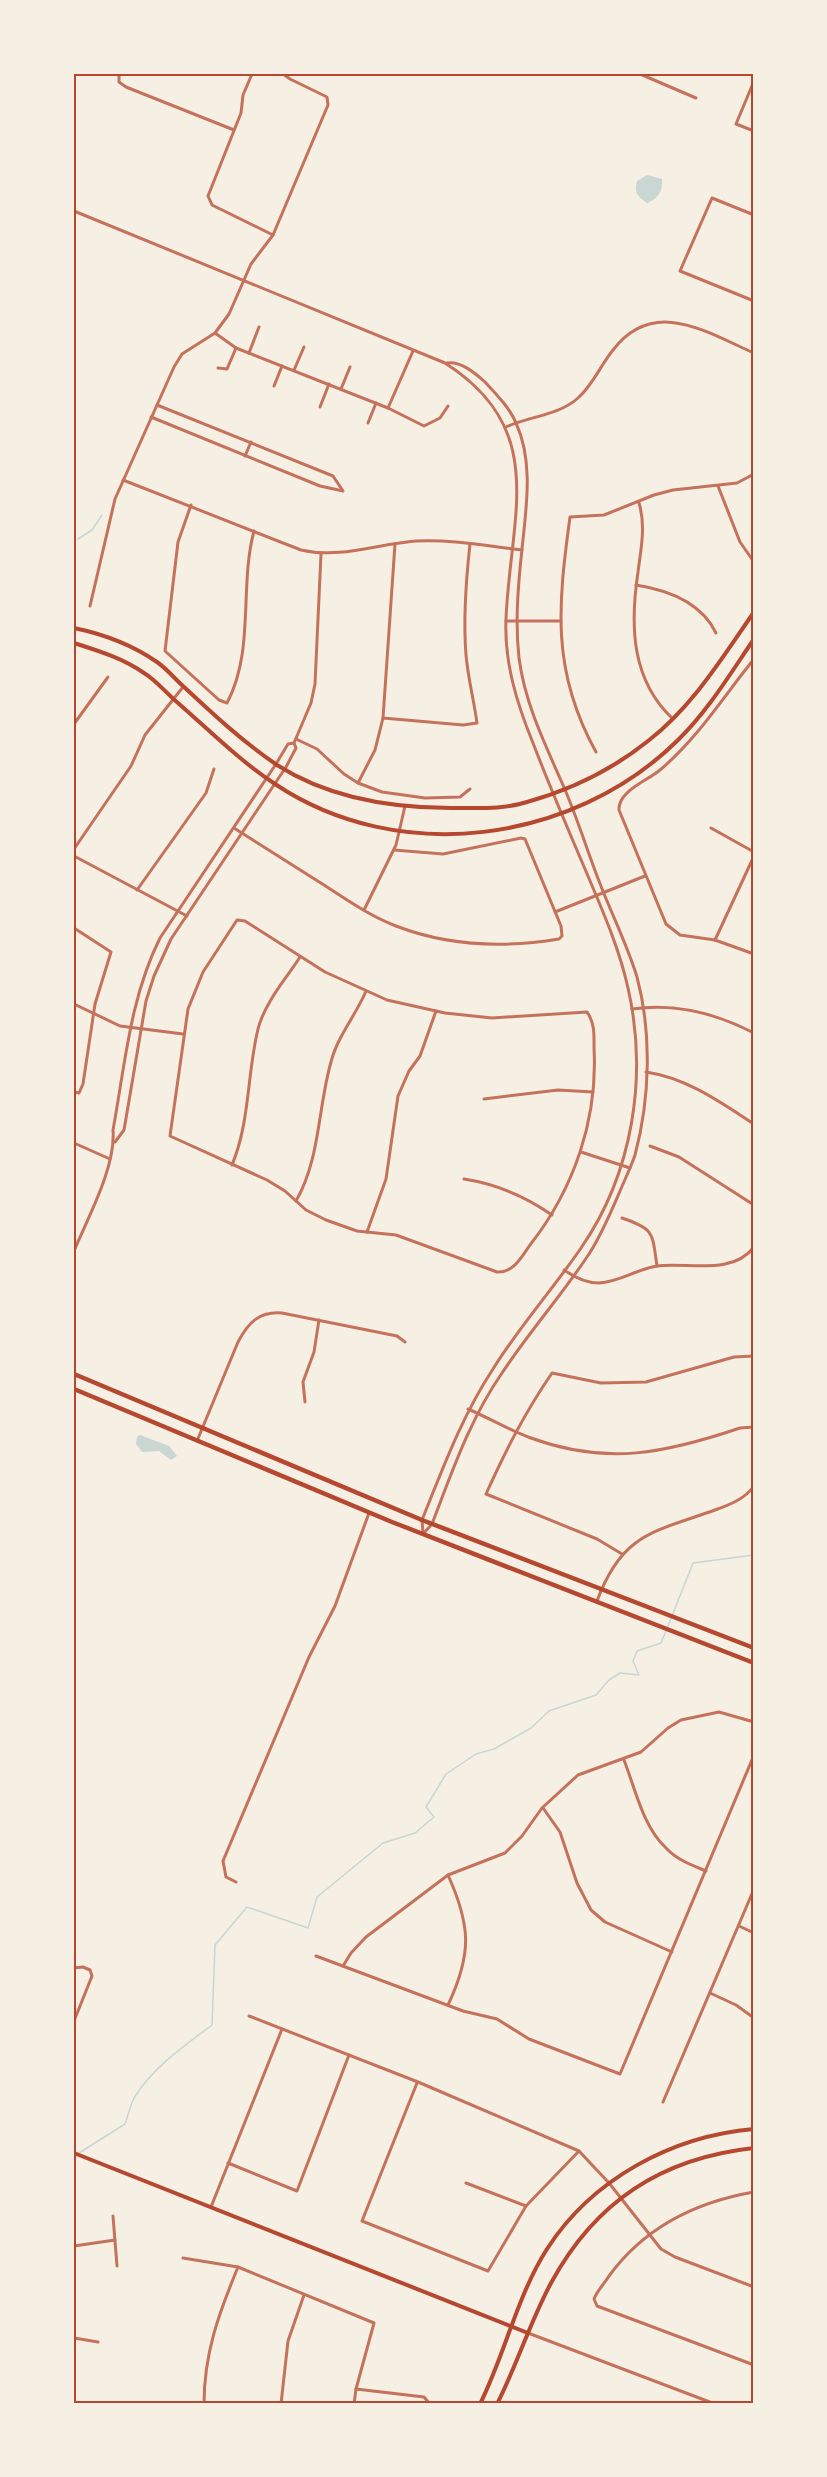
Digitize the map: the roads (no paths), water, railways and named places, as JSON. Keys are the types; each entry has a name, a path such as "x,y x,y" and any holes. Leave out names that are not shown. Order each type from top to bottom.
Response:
{"main road":[{"path":"74,628 93,632 131,646 164,668 235,733 276,764 299,777 361,798 405,806 439,809 493,808 526,803 565,789 626,758 673,719 703,685 753,612"},
{"path":"74,643 112,654 155,680 239,758 275,784 305,801 351,821 399,831 442,835 500,830 561,813 614,788 639,772 677,741 713,698 753,639"},
{"path":"74,1374 422,1520 753,1648"},
{"path":"74,1389 369,1513 753,1663"},
{"path":"480,2403 547,2249 561,2230 609,2183 656,2154 709,2135 753,2129"},
{"path":"497,2403 550,2284 594,2220 619,2198 678,2164 724,2152 753,2148"},
{"path":"74,2153 528,2333"}],"street":[{"path":"74,80 75,74"},
{"path":"119,74 119,82 126,87 234,130"},
{"path":"252,74 243,95 241,113 208,196 209,201 273,236"},
{"path":"90,606 115,499 174,368 182,354 215,333 229,314 251,264 273,236 328,105 327,97 283,74"},
{"path":"640,74 696,98"},
{"path":"753,81 736,124 753,131"},
{"path":"753,215 712,198 680,271 753,301"},
{"path":"74,211 445,363 479,388 506,427 517,471 517,502 506,621 510,672 522,716 617,948 632,1010 636,1053 635,1105 622,1166 595,1225 498,1360 468,1409 422,1520 423,1534"},
{"path":"506,427 563,409 577,400 588,389 621,340 645,325 663,321 680,322 753,353"},
{"path":"249,353 259,327"},
{"path":"215,333 236,348 376,403 424,426 440,418 448,406"},
{"path":"294,370 304,347"},
{"path":"218,368 228,369 236,348"},
{"path":"388,408 413,351"},
{"path":"423,1534 432,1524 467,1435 502,1372 588,1255 604,1227 635,1155 644,1106 646,1072 642,1008 637,979 626,944 603,892 565,789 539,732 519,659 517,621 527,508 527,474 516,422 504,403 475,373 454,362 445,363"},
{"path":"274,386 282,366"},
{"path":"341,389 350,367"},
{"path":"320,407 329,384"},
{"path":"368,423 376,403"},
{"path":"151,417 328,490 343,491 333,476 157,405"},
{"path":"245,456 250,442"},
{"path":"596,752 585,732 567,678 559,621 561,579 570,517 604,515 639,503 654,495 673,490 736,483 753,474"},
{"path":"123,480 301,550 321,554 428,541 522,550"},
{"path":"718,486 740,542 753,562"},
{"path":"639,503 644,524 636,585 633,637 640,667 652,698 673,719"},
{"path":"191,505 178,542 165,651 219,700 227,703 236,686 241,665 248,556 254,531"},
{"path":"358,783 375,750 383,718 395,544"},
{"path":"383,718 463,725 477,723 466,655 465,634 470,544"},
{"path":"114,1143 124,1130 146,1001 160,961 171,939 285,769 296,748 295,741 311,704 314,690 321,554"},
{"path":"636,585 661,589 679,596 710,620 716,633"},
{"path":"506,621 559,621"},
{"path":"753,659 693,739 651,777 627,793 620,800 619,810 663,920 671,929 685,936 715,940 753,954"},
{"path":"74,724 108,677"},
{"path":"74,849 131,766 145,735 183,686"},
{"path":"74,1251 110,1159 114,1143 113,1130 143,975 160,938 268,778 288,744 295,741 317,749 344,774 358,783 382,792 425,798 460,797 470,789"},
{"path":"137,890 206,793 214,769"},
{"path":"364,910 394,849 405,806"},
{"path":"234,828 364,910 397,926 451,941 525,945 559,939 562,931 525,839 442,854 394,849"},
{"path":"711,828 753,854 715,940"},
{"path":"74,856 187,916"},
{"path":"555,912 645,876"},
{"path":"237,920 245,921 300,956 325,972 387,1000 436,1011 492,1018 587,1012 593,1027 595,1064 586,1138 552,1215 519,1260 506,1273 497,1272 396,1235 351,1230 326,1220 306,1210 267,1180 171,1137 169,1132 188,1009 202,972 237,920"},
{"path":"74,928 111,952 101,983 83,1084 79,1093 74,1092"},
{"path":"232,1165 241,1141 245,1120 258,1027 267,1008 300,956"},
{"path":"296,1201 302,1191 311,1164 323,1092 332,1058 357,1013 366,991"},
{"path":"74,1004 94,1016 120,1026 183,1034"},
{"path":"632,1010 662,1006 706,1012 753,1033"},
{"path":"367,1232 386,1179 398,1096 420,1056 436,1011"},
{"path":"646,1072 670,1077 690,1085 753,1124"},
{"path":"484,1099 558,1090 593,1092"},
{"path":"74,1143 110,1159"},
{"path":"650,1146 679,1157 753,1205"},
{"path":"581,1152 630,1168"},
{"path":"464,1179 494,1185 525,1198 552,1215"},
{"path":"622,1218 646,1227 651,1237 657,1266"},
{"path":"564,1270 572,1275 598,1283 657,1266 729,1264 746,1256 753,1247"},
{"path":"197,1441 238,1342 246,1327 257,1317 273,1312 397,1335 405,1342"},
{"path":"305,1402 303,1382 314,1352 319,1320"},
{"path":"622,1554 597,1539 486,1494 514,1431 552,1373 601,1383 637,1383 676,1375 734,1357 753,1356"},
{"path":"468,1409 514,1431 579,1451 644,1454 676,1448 753,1426"},
{"path":"596,1603 608,1574 622,1554 641,1539 657,1530 726,1506 742,1498 753,1486"},
{"path":"236,1882 226,1877 223,1861 309,1658 335,1606 369,1513"},
{"path":"343,1966 351,1953 366,1937 448,1875 505,1853 522,1836 542,1808 578,1775 641,1752 668,1728 681,1720 719,1712 753,1722"},
{"path":"315,1956 448,2005 496,2019 529,2039 620,2074 753,1755"},
{"path":"624,1759 652,1830 665,1848 683,1862 706,1871"},
{"path":"748,1767 753,1770"},
{"path":"542,1808 560,1832 577,1883 591,1910 605,1922 672,1952"},
{"path":"448,1875 465,1921 466,1953 459,1982 448,2005"},
{"path":"663,2102 753,1889"},
{"path":"738,1926 753,1933"},
{"path":"74,1968 83,1967 90,1970 92,1976 74,2021"},
{"path":"710,1993 736,2005 753,2018"},
{"path":"249,2016 418,2082 579,2151 609,2183 661,2249 675,2257 753,2287"},
{"path":"211,2207 282,2029"},
{"path":"228,2163 297,2191 349,2055"},
{"path":"418,2082 362,2221 488,2271 526,2206 579,2151"},
{"path":"466,2183 526,2206"},
{"path":"753,2192 712,2201 687,2212 650,2234 620,2262 595,2295 594,2303 753,2365"},
{"path":"112,2216 117,2266"},
{"path":"74,2246 115,2240"},
{"path":"183,2258 238,2267 374,2324 354,2403"},
{"path":"204,2403 208,2359 215,2323 238,2267"},
{"path":"281,2403 288,2341 304,2295"},
{"path":"528,2333 715,2403"},
{"path":"74,2338 98,2342"},
{"path":"356,2389 424,2397 430,2403"}],"waterway":[{"path":"78,539 92,530 102,515"},
{"path":"668,1626 693,1563 754,1555"},
{"path":"79,2153 125,2124 131,2104 141,2087 169,2058 212,2025 215,1945 247,1907 308,1928 317,1897 383,1843 415,1833 434,1817 426,1807 446,1774 476,1754 494,1749 531,1728 549,1711 596,1695 609,1680 620,1673 639,1675 633,1661 637,1651 661,1643 666,1631"}]}
